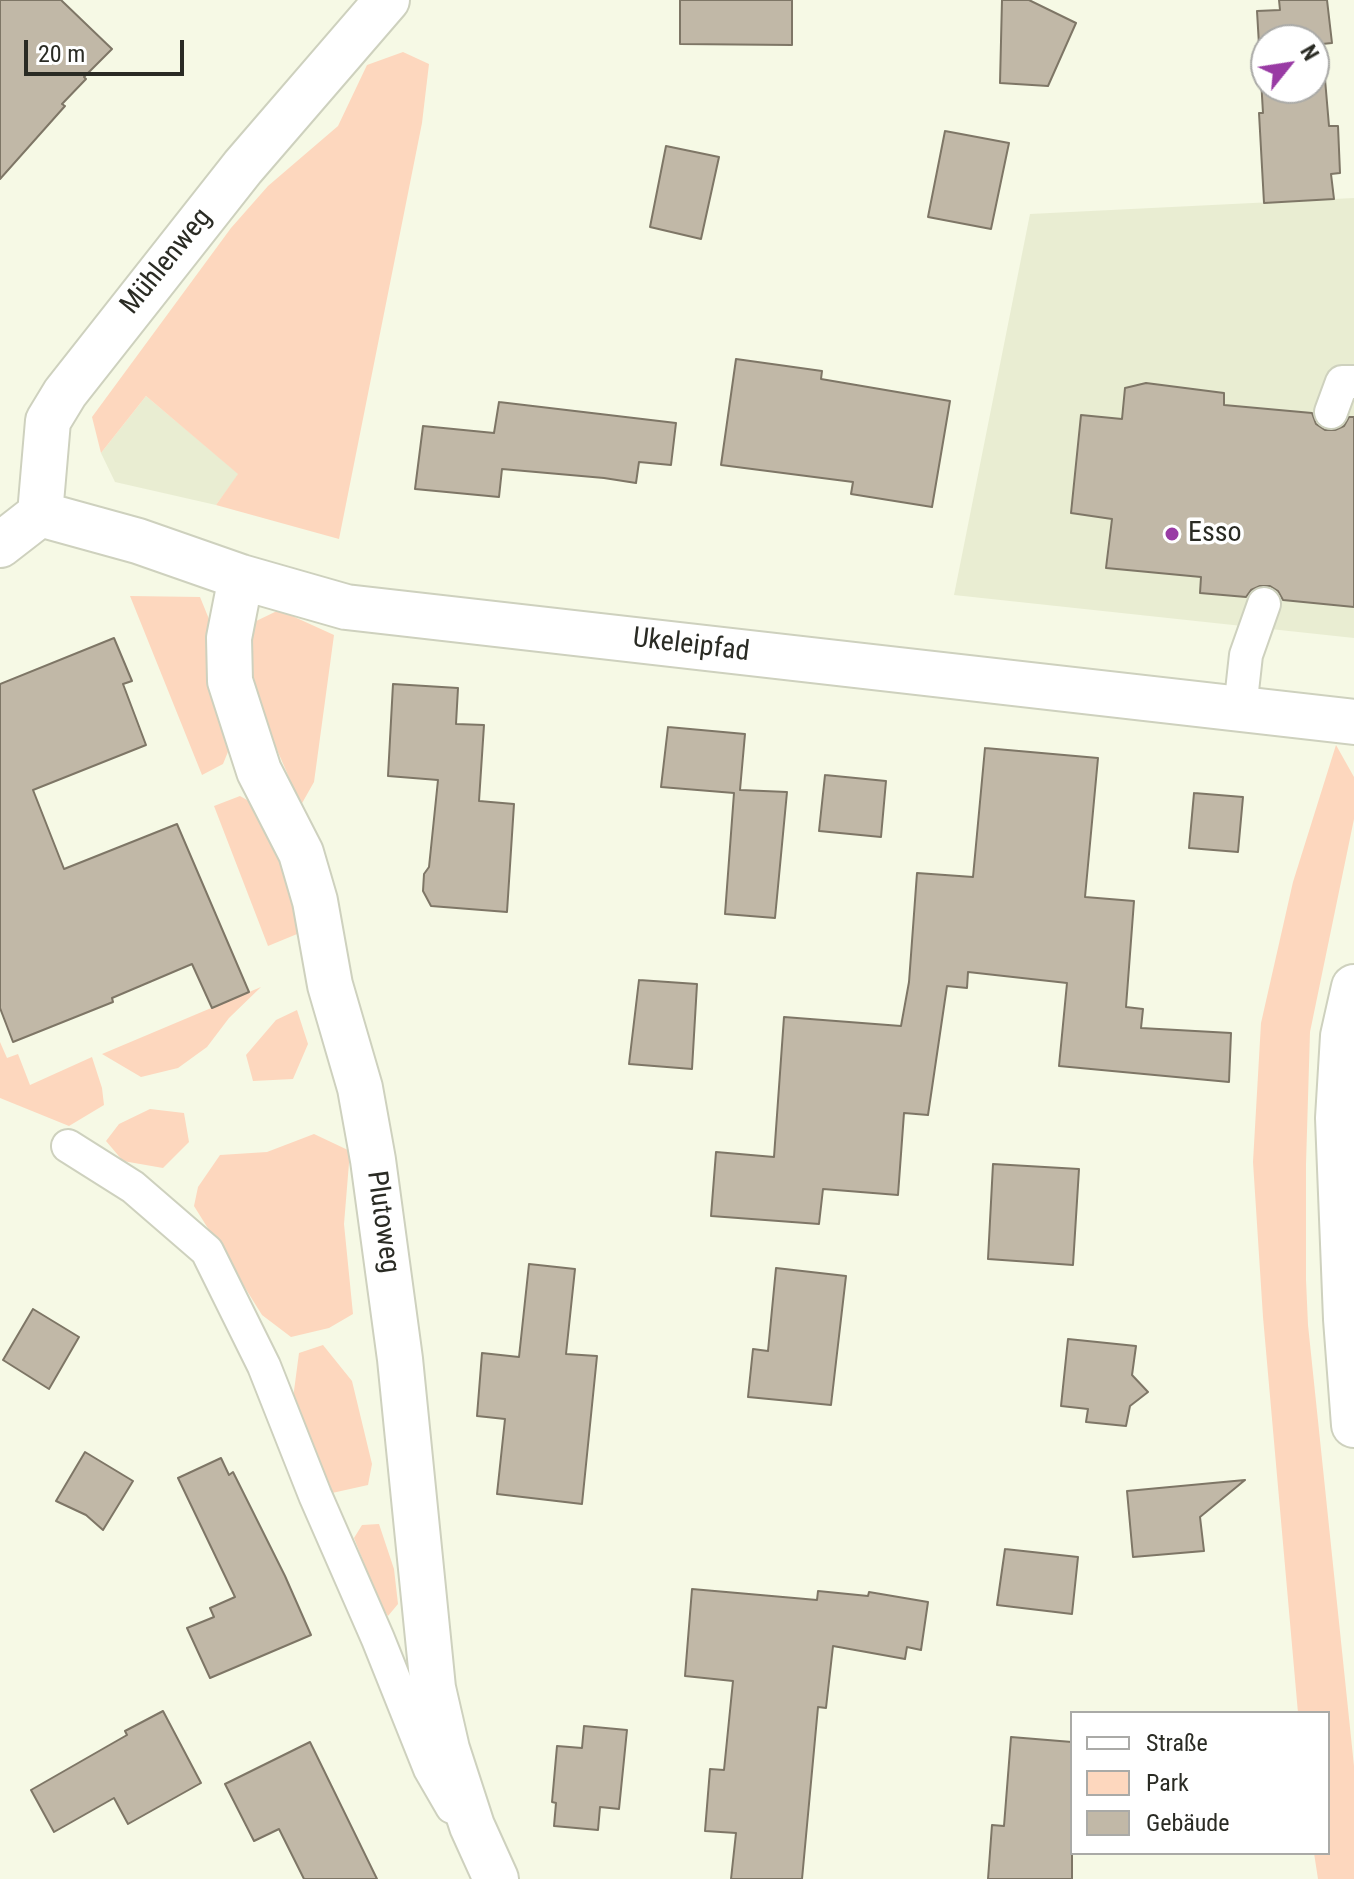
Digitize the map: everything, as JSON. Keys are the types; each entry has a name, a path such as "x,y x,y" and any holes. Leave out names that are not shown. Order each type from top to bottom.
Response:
{"street":[{"name":"Mühlenweg","path":"40,514 48,421 65,393 243,167 387,0"},
{"path":"0,545 40,514"},
{"name":"Ukeleipfad","path":"40,514 138,541 241,577 346,607 1354,722"},
{"name":"Plutoweg","path":"241,577 229,638 230,681 259,771 301,853 315,901 330,985 360,1088 400,1359 433,1688 451,1762 472,1826 495,1879"},
{"path":"1354,987 1343,1036 1338,1118 1339,1196 1354,1425"}],"lane":[{"path":"1331,412 1342,382 1354,382"},
{"path":"1240,709 1246,655 1264,604"},
{"name":"Plutoweg","path":"68,1146 133,1187 207,1251 264,1366 430,1769 495,1879"}],"shaded area":[{"path":"1354,198 1354,638 954,595 1030,214"},
{"path":"146,396 239,474 216,505 115,482 101,453"}],"green space":[{"path":"403,52 429,64 422,123 339,539 216,505 238,474 146,396 101,453 92,417 231,228 268,186 338,126 367,65"},
{"path":"130,596 200,597 211,624 232,742 223,764 202,775"},
{"path":"279,610 334,635 314,782 301,805 248,683 250,624"},
{"path":"1336,745 1354,777 1354,819 1310,1032 1306,1280 1308,1325 1354,1766 1354,1879 1318,1879 1314,1855 1330,1855 1330,1711 1298,1711 1263,1317 1253,1162 1261,1023 1293,882"},
{"path":"240,796 263,809 285,864 302,932 268,946 214,806"},
{"path":"261,987 229,1018 207,1047 178,1068 141,1077 102,1054"},
{"path":"297,1010 308,1044 293,1079 253,1081 246,1055 276,1020"},
{"path":"0,1042 7,1058 18,1054 30,1085 92,1057 104,1105 69,1126 0,1098"},
{"path":"150,1109 184,1113 189,1142 163,1168 123,1161 106,1141 119,1124"},
{"path":"314,1134 350,1151 344,1224 353,1314 329,1328 291,1337 262,1315 194,1206 198,1187 220,1155 267,1152"},
{"path":"323,1345 352,1381 372,1464 368,1485 332,1493 321,1480 292,1406 299,1353"},
{"path":"379,1524 394,1569 398,1604 388,1616 380,1604 354,1538 362,1525"}],"building":[{"path":"0,0 61,0 112,49 84,77 86,79 62,104 65,106 0,179"},
{"path":"680,0 792,0 792,45 680,44"},
{"path":"1002,0 1029,0 1076,23 1048,86 1000,83"},
{"path":"1279,0 1327,0 1330,24 1258,24 1257,11 1280,10"},
{"path":"1262,104 1327,104 1329,126 1338,126 1340,173 1331,174 1334,199 1264,203 1259,113 1263,113"},
{"path":"945,131 1009,143 991,229 928,217"},
{"path":"666,146 719,157 701,239 650,227"},
{"path":"736,359 822,371 821,379 950,401 932,507 851,494 853,482 721,465"},
{"path":"1146,383 1224,393 1224,405 1312,413 1316,424 1325,430 1344,426 1349,417 1354,417 1354,607 1283,600 1278,591 1270,586 1251,590 1246,597 1200,593 1201,577 1106,568 1112,519 1071,513 1081,415 1122,419 1125,388"},
{"path":"499,402 676,423 671,465 639,462 636,483 502,469 499,497 415,489 423,426 494,433"},
{"path":"114,638 132,681 123,684 146,745 33,790 64,869 177,824 249,992 212,1008 192,964 112,998 113,1002 13,1042 0,1008 0,684"},
{"path":"393,684 458,688 456,724 484,725 479,801 514,804 507,912 431,906 423,891 424,874 429,867 438,780 388,776"},
{"path":"668,727 745,734 740,790 787,792 775,918 725,914 734,793 661,787"},
{"path":"985,748 1098,758 1085,897 1134,901 1126,1007 1143,1009 1141,1028 1231,1033 1229,1082 1059,1066 1067,983 968,972 967,988 947,986 928,1115 904,1113 898,1195 823,1189 819,1224 711,1216 716,1152 774,1157 784,1017 901,1026 909,982 917,873 973,877"},
{"path":"825,775 886,781 881,837 819,831"},
{"path":"1194,793 1243,797 1238,852 1189,848"},
{"path":"639,980 697,984 692,1069 629,1064"},
{"path":"993,1164 1079,1169 1073,1265 988,1259"},
{"path":"529,1264 575,1269 566,1354 597,1356 582,1504 497,1494 505,1419 477,1416 482,1353 519,1357"},
{"path":"776,1268 846,1276 831,1405 748,1397 753,1349 768,1351"},
{"path":"33,1309 79,1337 49,1389 3,1360"},
{"path":"1068,1339 1136,1346 1132,1375 1148,1392 1130,1406 1126,1426 1086,1422 1088,1409 1061,1406"},
{"path":"85,1452 133,1481 103,1530 86,1515 56,1501"},
{"path":"221,1458 229,1475 233,1472 311,1635 210,1678 187,1628 214,1617 210,1608 235,1597 178,1478"},
{"path":"1245,1480 1200,1517 1204,1551 1133,1557 1127,1491"},
{"path":"1005,1549 1078,1557 1072,1614 997,1605"},
{"path":"692,1589 817,1600 818,1591 868,1596 869,1592 928,1602 921,1650 907,1647 905,1659 833,1646 826,1708 818,1707 802,1879 731,1879 736,1833 705,1831 710,1769 724,1770 733,1681 685,1676"},
{"path":"163,1711 201,1783 128,1824 114,1798 54,1832 31,1790"},
{"path":"584,1726 627,1730 619,1809 600,1807 598,1830 554,1826 556,1803 552,1802 557,1746 582,1748"},
{"path":"1011,1737 1070,1742 1072,1879 988,1879 992,1825 1004,1826"},
{"path":"310,1742 377,1879 304,1879 279,1829 254,1841 225,1784"}],"place":[{"name":"Esso","path":"1172,534"}]}
